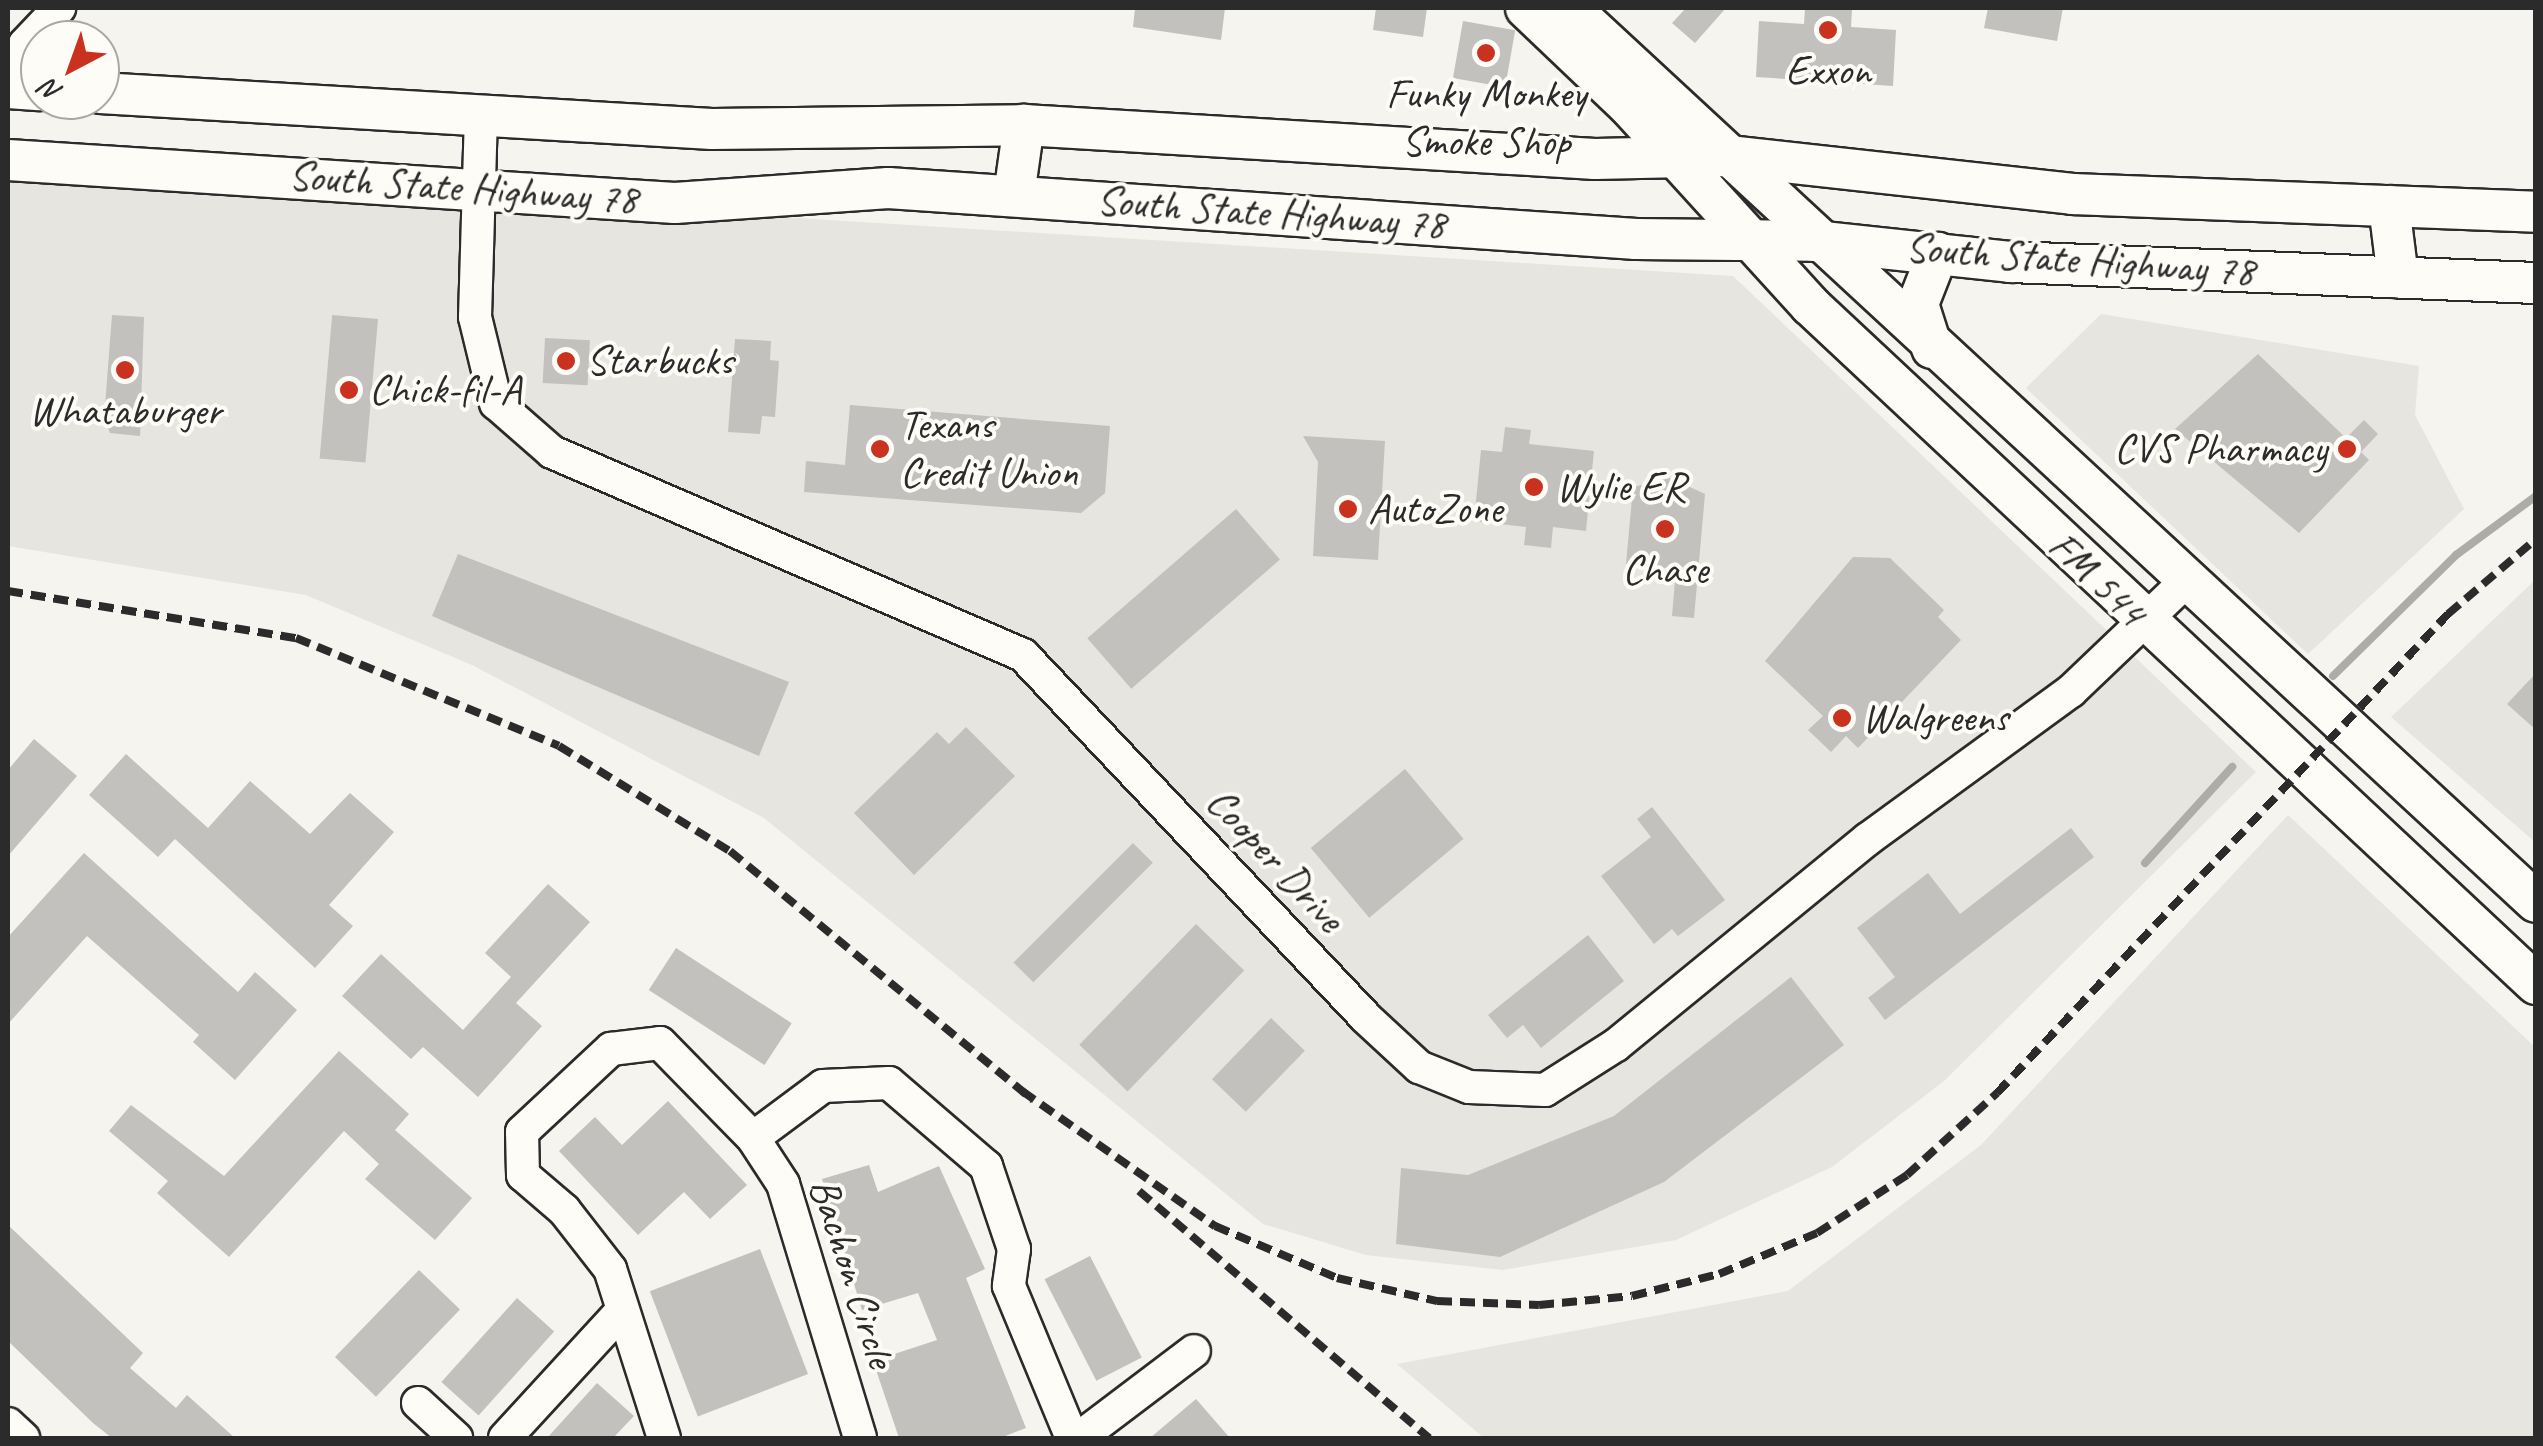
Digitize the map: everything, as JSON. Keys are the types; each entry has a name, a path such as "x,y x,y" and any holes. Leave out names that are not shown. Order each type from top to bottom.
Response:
{"main road":[{"name":"FM 544","path":"1526,8 1629,106 1750,241 2143,624 2536,984"},
{"name":"FM 544","path":"1570,8 1730,156 1815,241 2536,902"},
{"name":"South State Highway 78","path":"120,94 712,129 1024,124 1594,159 1730,156 2073,194 2536,212"},
{"path":"1594,159 1624,133 1629,106"},
{"path":"1014,196 1024,124"},
{"name":"South State Highway 78","path":"8,160 676,203 888,188 1750,241 1815,241 1938,252 2536,283"},
{"path":"2389,206 2398,278"},
{"path":"1932,348 1918,304 1938,252"}],"street":[{"path":"8,86 25,44 59,8"},
{"name":"Cooper Drive","path":"481,116 474,316 496,403 552,452 1023,655 1365,1017 1419,1067 1469,1087 1545,1090 1616,1046 1868,839 2071,690 2186,580"},
{"name":"Bachon Circle","path":"664,1438 610,1269 524,1174 522,1132 611,1049 660,1043 753,1138 783,1184 860,1438"},
{"path":"753,1138 823,1086 889,1082 986,1166 1014,1249 1009,1286 1075,1438 1194,1352"},
{"path":"505,1438 621,1312"},
{"path":"418,1402 456,1438"},
{"path":"8,1424 23,1438"}],"shaded area":[{"path":"8,169 1733,276 2256,772 1944,1081 1832,1167 1676,1240 1503,1270 1366,1255 1263,1224 764,818 472,665 306,595 8,546"},
{"path":"2101,314 2419,366 2415,415 2464,509 2308,654 2026,388"},
{"path":"2535,580 2535,842 2391,717"},
{"path":"2288,815 2535,1047 2535,1438 1484,1438 1397,1364 1788,1291 1981,1145"}],"building":[{"path":"1135,8 1225,8 1221,40 1133,27"},
{"path":"1376,8 1427,8 1423,37 1373,30"},
{"path":"1686,8 1726,8 1695,43 1672,23"},
{"path":"1805,8 1852,10 1851,27 1896,30 1893,86 1756,77 1759,21 1804,24"},
{"path":"1988,8 2063,8 2057,41 1984,28"},
{"name":"Funky Monkey Smoke Shop","path":"1463,21 1515,30 1505,87 1453,78"},
{"name":"Whataburger","path":"112,315 144,317 140,436 110,433 104,419"},
{"name":"Chick-fil-A","path":"332,315 378,319 365,462 320,458"},
{"name":"Starbucks","path":"545,338 590,340 588,385 543,383"},
{"path":"735,339 771,341 770,360 779,361 775,417 762,416 760,434 728,432"},
{"name":"CVS Pharmacy","path":"2258,354 2346,438 2364,420 2378,434 2361,452 2369,460 2299,533 2175,429"},
{"path":"850,405 1110,426 1105,493 1081,513 804,492 806,461 845,465"},
{"name":"Wylie ER","path":"1505,427 1531,430 1529,444 1594,451 1586,531 1553,527 1551,548 1524,545 1526,527 1474,521 1481,450 1502,452"},
{"name":"AutoZone","path":"1303,436 1385,441 1378,560 1313,556 1318,462"},
{"name":"Chase","path":"1670,478 1705,494 1694,618 1672,616 1676,569 1626,564 1633,487"},
{"path":"1236,509 1280,560 1131,689 1087,638"},
{"path":"458,554 789,682 759,756 432,616"},
{"name":"Walgreens","path":"1853,557 1890,558 1944,610 1938,617 1961,640 1858,748 1846,736 1831,752 1808,730 1823,716 1765,661"},
{"path":"2536,673 2536,730 2507,704"},
{"path":"966,727 1015,776 914,875 854,813 937,732 949,744"},
{"path":"34,739 77,776 8,856 8,770"},
{"path":"126,754 208,828 250,781 310,834 350,793 394,832 329,905 353,926 315,968 175,839 158,857 89,795"},
{"path":"1405,769 1463,839 1369,918 1311,848"},
{"path":"1652,807 1725,900 1678,936 1672,929 1654,944 1601,876 1651,837 1637,819"},
{"path":"2071,828 2094,857 1885,1020 1868,998 1895,977 1857,928 1928,873 1960,914"},
{"path":"1133,843 1153,863 1033,982 1013,963"},
{"path":"84,853 238,992 255,972 297,1010 235,1080 193,1042 199,1035 87,936 8,1024 8,937"},
{"path":"548,884 590,922 516,1003 542,1026 478,1097 423,1047 411,1059 342,996 381,954 463,1030 511,977 485,953"},
{"path":"1196,924 1244,971 1127,1091 1079,1045"},
{"path":"1588,935 1624,981 1541,1048 1523,1025 1507,1038 1488,1015"},
{"path":"676,948 792,1023 765,1065 649,990"},
{"path":"1791,977 1844,1045 1664,1182 1500,1257 1396,1244 1401,1168 1468,1175 1614,1116"},
{"path":"1271,1018 1305,1051 1246,1112 1212,1079"},
{"path":"339,1051 409,1114 395,1130 472,1198 435,1240 365,1179 379,1164 344,1131 229,1257 157,1193 168,1181 109,1131 131,1105 224,1176"},
{"path":"668,1101 747,1185 710,1219 684,1192 638,1235 559,1151 595,1117 622,1145"},
{"path":"869,1165 878,1192 939,1166 985,1269 966,1278 1026,1428 1000,1438 899,1438 873,1361 937,1340 918,1293 862,1310 822,1179"},
{"path":"8,1225 143,1353 130,1368 176,1408 187,1395 235,1438 112,1438 93,1423 8,1341"},
{"path":"760,1249 808,1374 698,1416 650,1291"},
{"path":"1090,1256 1142,1358 1096,1381 1045,1279"},
{"path":"419,1270 460,1310 376,1397 335,1357"},
{"path":"517,1298 554,1331 479,1415 441,1382"},
{"path":"597,1383 634,1416 613,1438 547,1438"},
{"path":"1196,1399 1230,1438 1150,1438"}],"waterway":[{"path":"2333,676 2456,555 2536,496"},
{"path":"2145,863 2232,767"}],"railway":[{"path":"1022,1091 1215,1226 1337,1278 1437,1301 1539,1305 1632,1296 1719,1274 1817,1233 1907,1175 1997,1093 2448,614 2536,539"},
{"path":"8,591 296,638 559,746 730,851 1033,1100"},
{"path":"1139,1191 1429,1438"}],"place":[{"name":"Exxon","path":"1828,30"},
{"name":"Funky Monkey Smoke Shop","path":"1486,53"},
{"name":"Starbucks","path":"566,361"},
{"name":"Whataburger","path":"125,370"},
{"name":"Chick-fil-A","path":"349,390"},
{"name":"Texans Credit Union","path":"880,449"},
{"name":"CVS Pharmacy","path":"2347,449"},
{"name":"Wylie ER","path":"1534,487"},
{"name":"AutoZone","path":"1348,509"},
{"name":"Chase","path":"1665,529"},
{"name":"Walgreens","path":"1842,718"}]}
